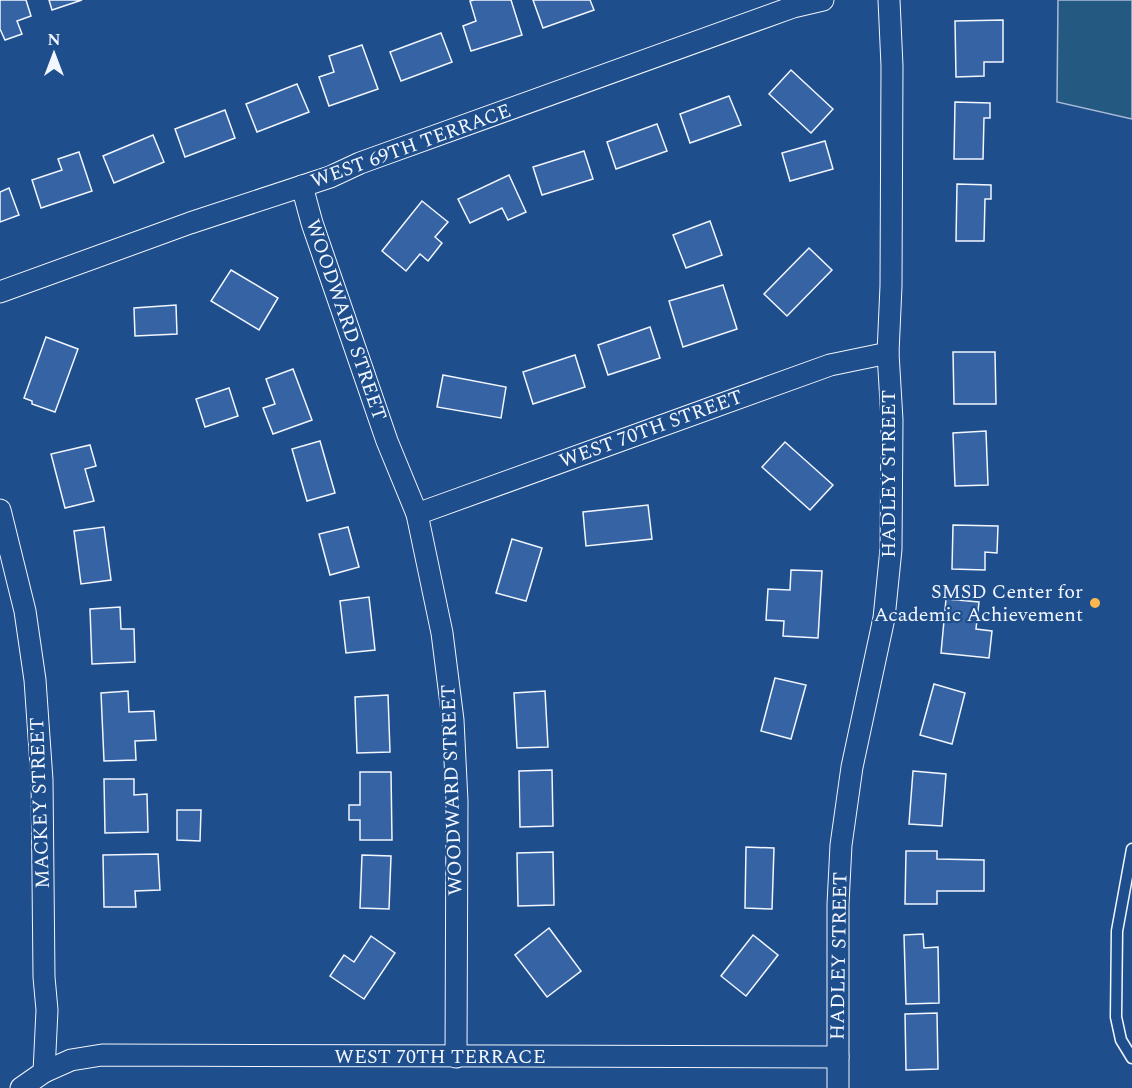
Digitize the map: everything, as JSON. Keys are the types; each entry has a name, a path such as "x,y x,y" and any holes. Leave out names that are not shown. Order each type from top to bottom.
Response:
{"street":[{"name":"WEST 69TH TERRACE","path":"0,292 330,177 360,163 782,11 823,0"},
{"name":"HADLEY STREET","path":"838,1088 838,904 841,845 852,767 884,618 891,549 892,420 888,353 891,286 892,66 889,0"},
{"name":"WOODWARD STREET","path":"302,186 312,223 387,441 417,514 442,633 453,720 457,801 456,1057"},
{"name":"WEST 70TH STREET","path":"417,514 830,365 888,353"},
{"name":"MACKEY STREET","path":"0,510 25,611 35,680 42,780 44,977 47,1010 44,1072"},
{"name":"WEST 70TH TERRACE","path":"44,1072 71,1060 102,1055 837,1057"},
{"path":"21,1088 44,1072"}],"lane":[{"path":"1132,849 1117,931 1116,1017 1120,1040 1132,1058"}],"shaded area":[{"path":"1058,0 1132,0 1132,119 1057,102"}],"building":[{"path":"0,0 26,0 31,16 17,21 22,34 5,40 0,29"},
{"path":"49,0 82,0 52,10"},
{"path":"511,0 522,35 471,51 463,26 476,21 470,1"},
{"path":"533,0 590,0 594,10 543,28"},
{"path":"1003,20 1003,62 984,62 984,76 956,77 955,21"},
{"path":"441,33 452,62 401,81 390,52"},
{"path":"362,45 378,89 329,106 319,77 334,72 329,56"},
{"path":"791,70 833,109 811,133 769,94"},
{"path":"297,84 309,112 257,132 246,104"},
{"path":"729,96 741,125 690,143 680,114"},
{"path":"955,102 990,103 990,118 984,118 983,159 954,159"},
{"path":"225,110 235,138 185,157 175,129"},
{"path":"657,124 667,151 616,169 607,142"},
{"path":"153,135 164,162 114,183 103,156"},
{"path":"825,141 833,169 790,181 782,153"},
{"path":"584,151 593,179 542,195 533,167"},
{"path":"79,152 92,191 41,208 32,180 62,170 58,159"},
{"path":"509,175 526,212 508,220 502,208 470,223 458,199"},
{"path":"957,184 991,185 991,199 985,199 984,241 956,241"},
{"path":"9,188 19,215 0,222 0,192"},
{"path":"422,201 448,222 435,237 442,243 428,261 420,254 406,271 382,251"},
{"path":"710,221 722,255 686,268 673,235"},
{"path":"809,248 832,270 787,316 764,294"},
{"path":"231,270 278,298 259,330 211,301"},
{"path":"723,285 737,329 683,347 669,301"},
{"path":"176,305 177,334 135,336 134,308"},
{"path":"650,327 660,358 608,375 598,345"},
{"path":"46,337 78,349 55,412 32,404 32,401 24,398"},
{"path":"953,352 995,352 996,404 954,404"},
{"path":"575,355 585,387 533,404 523,372"},
{"path":"293,369 312,420 273,434 263,408 275,404 266,379"},
{"path":"443,375 506,387 501,418 437,407"},
{"path":"229,388 238,416 205,427 196,399"},
{"path":"986,431 988,485 955,486 953,433"},
{"path":"320,441 335,493 307,501 292,449"},
{"path":"785,442 833,485 810,510 762,467"},
{"path":"90,445 96,466 85,469 94,501 65,508 51,454"},
{"path":"648,505 652,539 586,546 583,512"},
{"path":"953,525 998,526 997,553 985,552 985,570 952,569"},
{"path":"104,527 111,580 81,584 74,531"},
{"path":"348,527 359,567 330,575 319,534"},
{"path":"512,539 542,548 526,601 496,593"},
{"path":"791,570 822,571 818,638 783,636 784,621 766,620 768,589 790,590"},
{"path":"369,597 375,650 346,653 340,601"},
{"path":"946,599 979,602 976,629 992,631 989,658 941,653"},
{"path":"120,607 121,629 134,629 135,662 92,664 90,609"},
{"path":"775,678 806,685 791,739 761,731"},
{"path":"934,684 965,693 952,744 920,735"},
{"path":"128,691 129,712 154,711 156,740 135,741 136,760 104,761 101,693"},
{"path":"545,691 548,747 517,748 514,693"},
{"path":"388,695 390,752 357,753 355,697"},
{"path":"552,770 553,826 520,827 519,771"},
{"path":"913,771 946,774 942,826 909,824"},
{"path":"360,772 391,772 392,840 360,840 360,820 349,820 349,805 360,805"},
{"path":"104,779 134,779 134,795 147,794 148,832 105,833"},
{"path":"177,810 201,810 200,841 177,840"},
{"path":"746,847 774,848 772,909 745,908"},
{"path":"906,851 937,851 937,859 984,860 984,891 937,891 937,904 905,904"},
{"path":"553,852 554,905 518,906 517,853"},
{"path":"158,854 160,890 135,891 136,907 104,907 103,855"},
{"path":"362,855 391,856 389,909 360,908"},
{"path":"549,928 581,971 547,997 515,955"},
{"path":"923,934 924,948 938,947 939,1003 906,1004 904,935"},
{"path":"753,935 778,955 746,996 721,976"},
{"path":"371,936 395,953 364,999 330,976 344,955 354,962"},
{"path":"937,1013 938,1069 906,1070 905,1014"}],"place":[{"name":"SMSD Center for Academic Achievement","path":"1095,603"}]}
